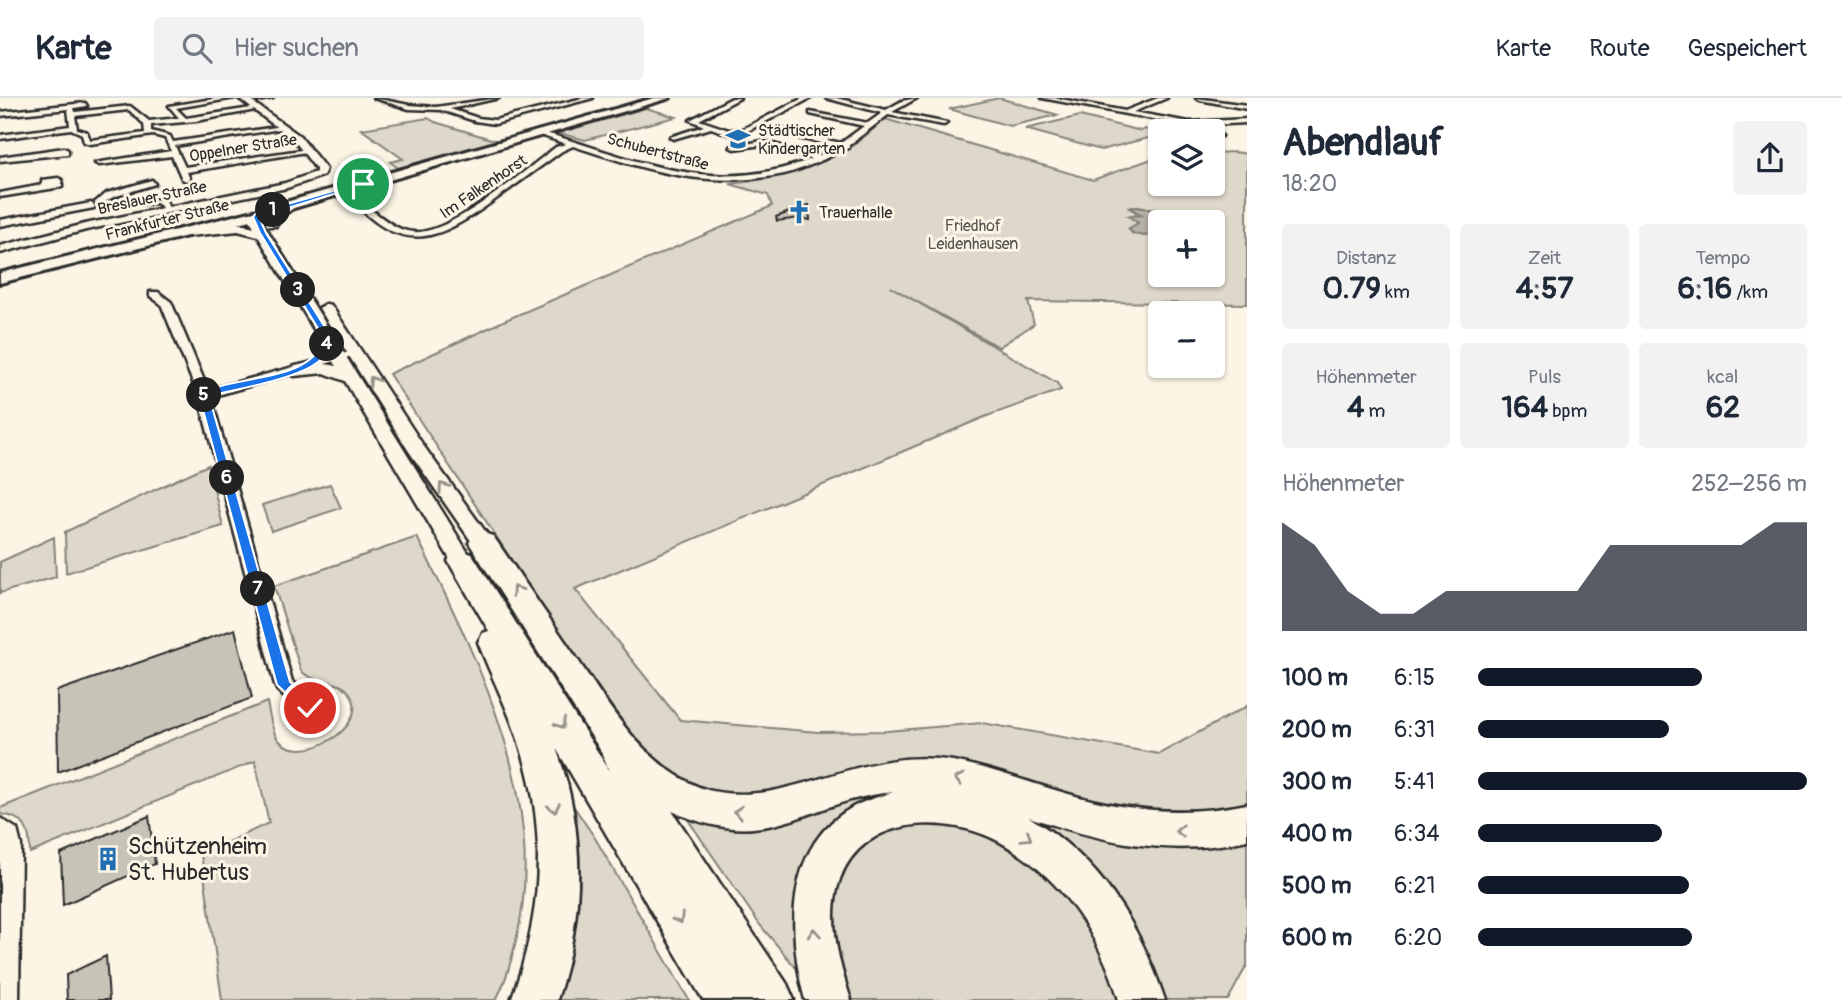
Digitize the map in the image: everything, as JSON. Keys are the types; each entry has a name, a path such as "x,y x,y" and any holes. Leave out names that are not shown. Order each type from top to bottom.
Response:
{"highway":[{"path":"472,552 611,737 649,776 672,794 711,809 734,813 776,810 868,778 916,774 949,777 982,785 1080,816 1131,827 1193,831 1247,822"},
{"path":"472,552 540,752 557,826 560,870 556,922 543,977 534,1000"},
{"path":"472,552 728,1000"},
{"path":"611,737 627,772 679,858 771,1000"},
{"path":"828,1000 813,928 816,894 825,864 844,839 869,819 901,808 927,805 963,810 1000,822 1038,844 1064,866 1093,898 1112,925 1134,971 1142,1000"}],"main road":[{"name":"Frankfurter Straße","path":"0,278 258,214 664,98"},
{"path":"267,229 280,213 291,205"},
{"path":"258,214 256,220 267,229 348,356 417,450 472,552"},
{"path":"185,233 238,227 267,229"},
{"path":"267,229 329,340 348,356 351,377 472,552"},
{"path":"294,371 317,359 329,340"},
{"path":"294,371 326,368 351,377"}],"street":[{"path":"185,120 171,107 232,98"},
{"path":"244,100 270,98"},
{"path":"377,98 414,110 443,109 494,98"},
{"path":"443,109 477,120 495,122 590,98"},
{"path":"737,98 693,120 711,127 742,132 808,98"},
{"path":"829,98 944,123"},
{"path":"1045,98 1159,119"},
{"path":"1124,113 1164,98"},
{"path":"1200,98 1247,107"},
{"path":"72,110 127,100"},
{"path":"244,100 297,138 308,151"},
{"path":"205,102 222,116"},
{"name":"Schubertstraße","path":"542,134 677,173 726,181 774,176 820,159 846,146 901,103 913,102"},
{"path":"0,114 130,108 147,123 222,116 258,109"},
{"path":"72,110 74,130 85,132 86,141 150,134 168,137 175,153 99,163"},
{"path":"923,110 952,118"},
{"path":"812,113 872,126"},
{"path":"819,125 839,119"},
{"path":"1225,122 1247,121"},
{"path":"147,123 146,131 150,134"},
{"path":"0,137 74,127"},
{"path":"673,137 711,127"},
{"path":"171,144 283,128"},
{"path":"778,130 846,146"},
{"path":"781,148 804,137"},
{"name":"Im Falkenhorst","path":"367,211 396,233 411,236 443,229 457,223 559,149 574,143"},
{"path":"725,148 762,143 820,159"},
{"name":"Oppelner Straße","path":"175,153 184,175 308,151"},
{"name":"Breslauer Straße","path":"0,250 55,234 311,178 320,174 321,169 308,151"},
{"path":"0,159 43,153"},
{"path":"152,181 110,195 99,203 113,205 152,200 163,202 167,209"},
{"path":"0,195 47,187"},
{"path":"0,223 91,206"},
{"path":"154,294 166,302 204,395 284,685 315,712"},
{"path":"204,395 348,356"},
{"path":"0,828 9,836 10,845 6,1000"}],"green space":[{"path":"999,98 1058,115 1010,126 949,109"},
{"path":"646,108 676,117 585,140 558,133"},
{"path":"1080,116 1141,131 1145,129 1148,130 1148,138 1101,150 1025,129"},
{"path":"428,118 501,142 398,168 390,162 403,159 361,129"},
{"name":"Friedhof Leidenhausen","path":"885,119 1093,180 1148,160 1148,196 1225,196 1225,152 1247,154 1247,304 1225,304 1225,301 1028,301 1034,324 999,347 891,287 1057,383 1061,390 987,416 575,589 680,720 818,732 887,731 982,723 1159,754 1247,706 1247,802 1192,819 1127,812 962,762 915,759 872,763 780,797 735,798 682,780 646,757 534,594 389,374 508,319 772,206 768,195 730,184 804,169 851,147"},
{"path":"208,465 223,526 66,573 65,532"},
{"path":"330,484 341,508 271,531 262,505"},
{"path":"54,537 56,577 0,593 0,562"},
{"path":"417,537 485,683 503,734 516,786 524,839 524,892 515,945 502,986 496,1000 222,1000 201,854 269,823 255,761 30,853 25,826 16,818 0,814 0,808 267,702 275,734 284,745 298,749 329,741 342,731 351,719 354,705 349,692 344,688 301,671 274,586"},
{"path":"860,788 1247,831 1247,965 1228,1000 1161,1000 1069,853 869,802 796,968 760,925 680,808"},
{"path":"562,789 595,838 689,1000 543,1000"},
{"path":"926,812 1044,856 1134,1000 836,1000 822,940 845,849"}],"shaded area":[{"path":"1129,208 1154,210 1148,210 1148,235 1132,233 1129,228 1138,223 1128,216 1142,215"}],"building":[{"name":"Trauerhalle","path":"809,205 810,220 800,218 777,221 776,217"},
{"path":"235,629 252,698 58,772 57,691"},
{"name":"Schützenheim St. Hubertus","path":"149,816 155,864 63,905 61,854"},
{"path":"106,956 109,1000 67,1000 66,975"}],"place":[{"name":"Städtischer Kindergarten","path":"738,139"},
{"name":"Trauerhalle","path":"799,212"},
{"name":"Schützenheim St. Hubertus","path":"108,859"}],"route":[{"path":"310,708 284,685 204,395 294,371 323,354 329,340 263,233 256,217 258,214 363,184"}]}
